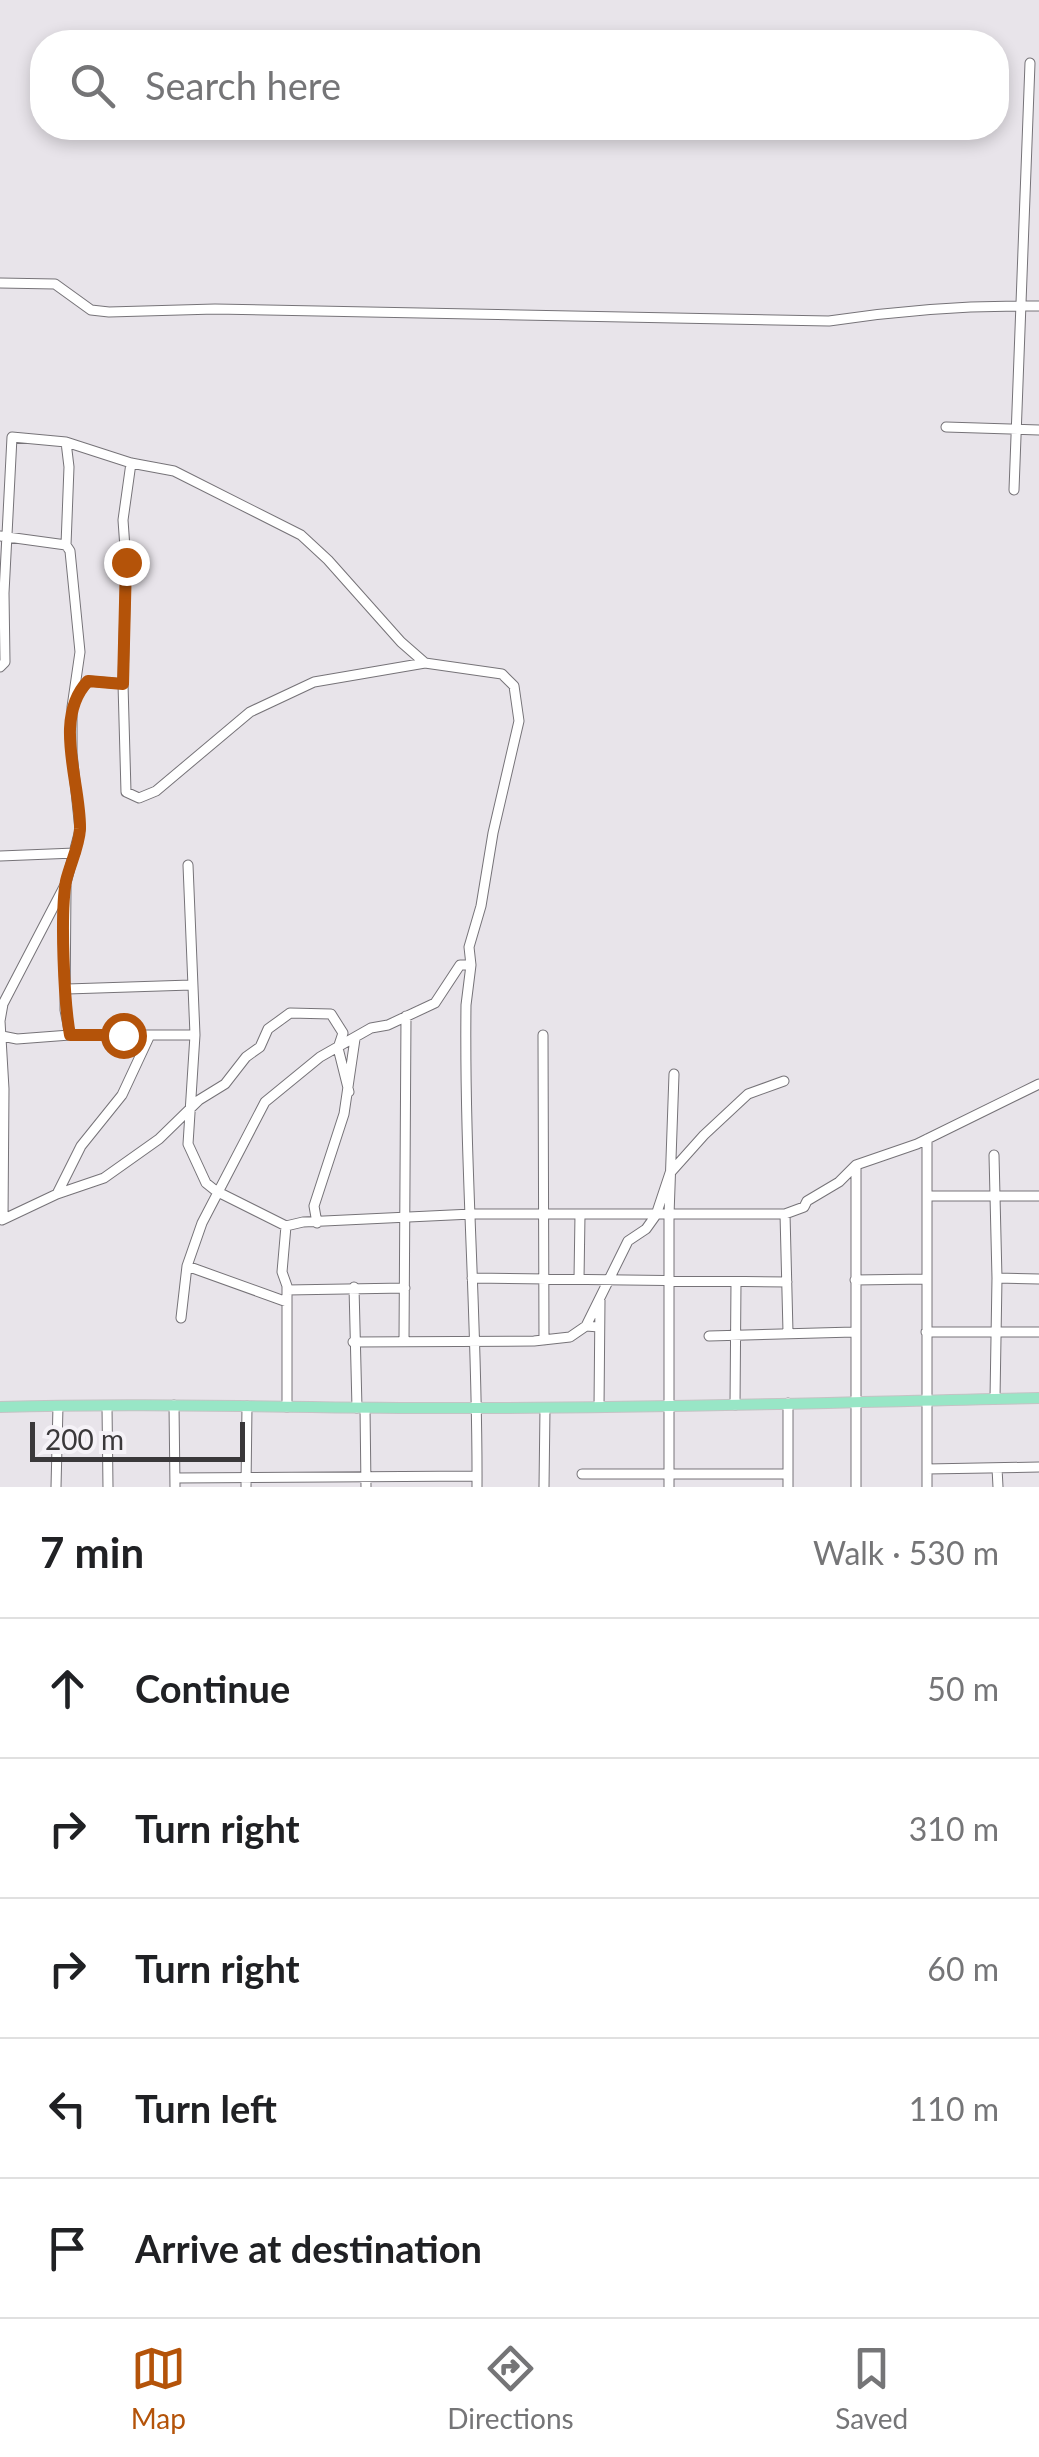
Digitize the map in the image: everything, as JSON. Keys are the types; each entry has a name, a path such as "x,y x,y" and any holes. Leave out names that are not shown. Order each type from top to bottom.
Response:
{"main road":[{"path":"0,1408 174,1404 670,1407 1039,1398"}],"street":[{"path":"1014,490 1030,63"},
{"path":"0,283 56,284 91,310 109,312 215,310 829,321 893,310 1039,306"},
{"path":"946,427 1039,430"},
{"path":"0,667 5,662 4,537 12,437 66,442 132,463 174,471 302,535 400,642 425,663"},
{"path":"66,442 66,544 70,551 80,652 72,707 80,830 66,883 3,1004 2,1220 57,1194 104,1178 189,1113 199,1100 225,1084 246,1057 260,1047 268,1028 290,1013 331,1014 344,1032 338,1048 349,1092"},
{"path":"132,463 124,520 126,792 139,798 156,791 250,712 314,682 425,663 502,674 514,686 519,722 469,947 472,965 466,1005 466,1056 477,1482 175,1482 174,1404"},
{"path":"4,537 66,544"},
{"path":"76,694 88,681 123,684"},
{"path":"0,856 75,853"},
{"path":"188,865 196,1035 188,1144 206,1182 216,1191 286,1226 472,1214 785,1214 804,1208 856,1165 927,1139 1039,1084"},
{"path":"66,883 65,1010 70,1035"},
{"path":"181,1318 187,1266 216,1191 264,1102 320,1057 371,1028 388,1026 434,1004 460,965 472,965"},
{"path":"67,989 191,985"},
{"path":"404,1342 406,1016"},
{"path":"57,1194 81,1146 122,1094 150,1035"},
{"path":"2,1036 17,1039 196,1035"},
{"path":"543,1035 544,1340"},
{"path":"317,1223 314,1206 349,1092 355,1039"},
{"path":"669,1487 669,1215 674,1074"},
{"path":"598,1407 603,1279 628,1241 656,1215 670,1174 704,1135 748,1094 784,1081"},
{"path":"926,1487 927,1139"},
{"path":"994,1155 995,1398"},
{"path":"856,1165 856,1487"},
{"path":"927,1196 1039,1196"},
{"path":"579,1279 580,1214"},
{"path":"785,1214 788,1332"},
{"path":"286,1226 282,1272 287,1290 287,1407"},
{"path":"187,1266 287,1302"},
{"path":"472,1278 787,1282"},
{"path":"997,1278 1039,1279"},
{"path":"855,1280 926,1279"},
{"path":"735,1405 736,1282"},
{"path":"354,1286 353,1342 366,1482"},
{"path":"287,1290 405,1288"},
{"path":"353,1342 570,1337 586,1326 600,1294"},
{"path":"586,1326 599,1327"},
{"path":"709,1336 854,1332"},
{"path":"926,1332 1039,1332"},
{"path":"788,1403 788,1487"},
{"path":"56,1487 58,1406"},
{"path":"246,1482 247,1406"},
{"path":"106,1407 108,1487"},
{"path":"544,1408 544,1487"},
{"path":"926,1469 1039,1467"},
{"path":"997,1468 998,1487"},
{"path":"582,1474 788,1474"},
{"path":"602,1474 602,1487"},
{"path":"734,1474 734,1487"}],"route":[{"path":"123,1035 70,1035 65,1010 65,960 66,883 80,830 72,707 76,694 88,681 123,684 126,562"}]}
